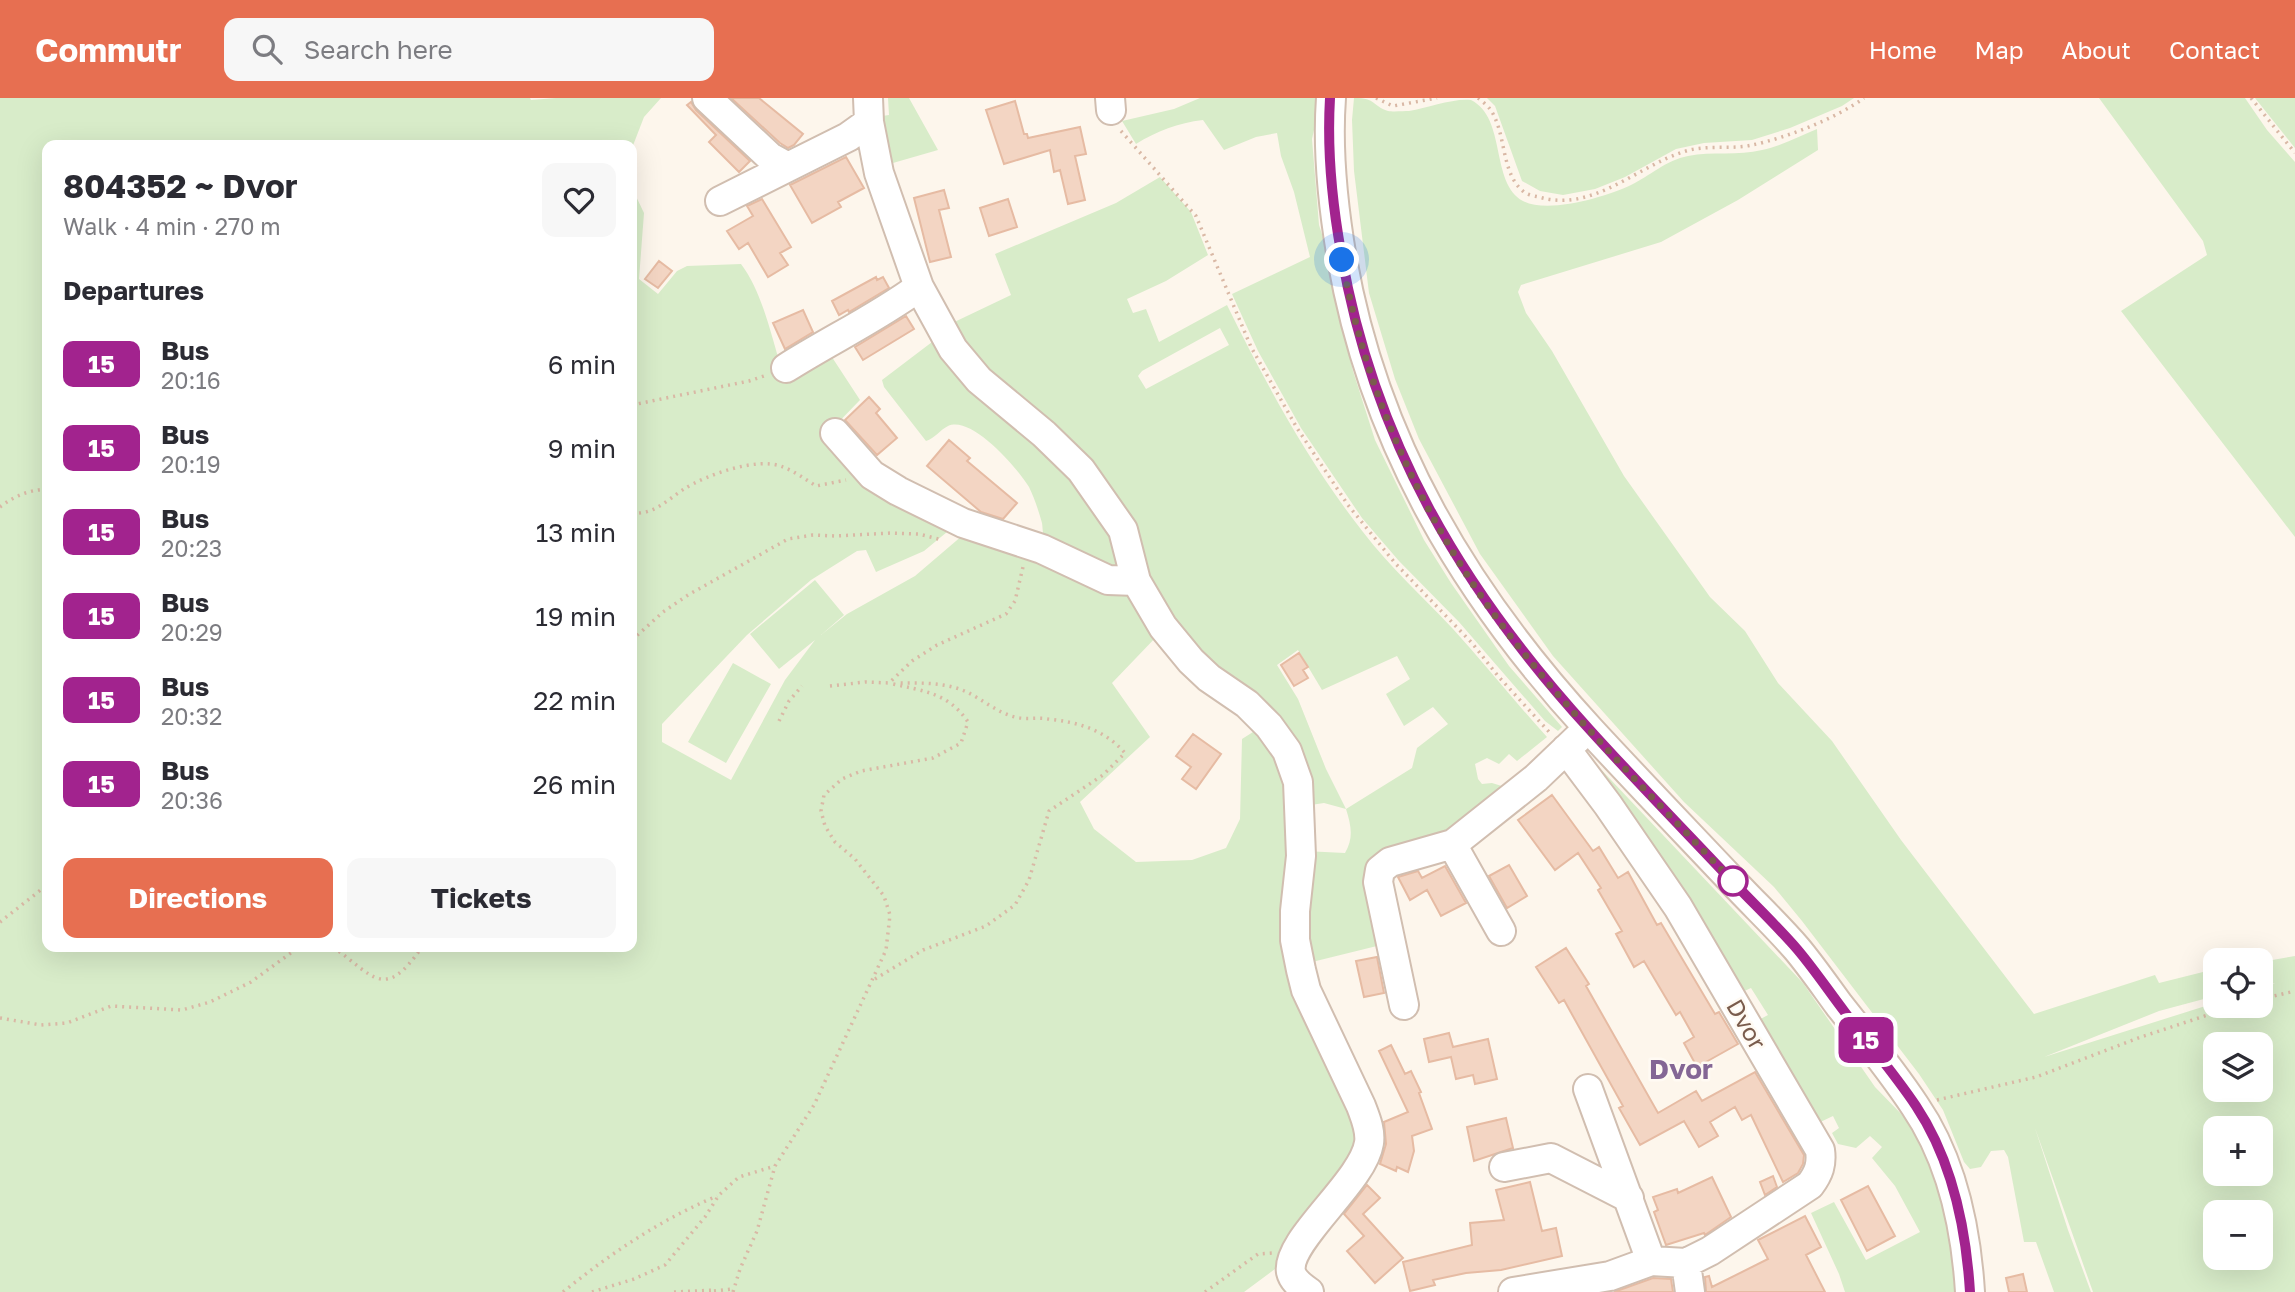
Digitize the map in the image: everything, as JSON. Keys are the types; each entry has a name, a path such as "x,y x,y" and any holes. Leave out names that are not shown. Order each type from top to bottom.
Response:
{"street":[{"path":"707,98 770,157 788,167"},
{"path":"1331,98 1334,200 1347,285 1367,360 1390,428 1430,512 1475,586 1530,661 1588,729 1797,949 1915,1105 1941,1157 1953,1189 1966,1243 1970,1292"},
{"path":"719,201 848,137 869,110"},
{"path":"869,110 879,173 919,287 953,349 979,380 1044,433 1081,470 1123,530 1136,581 1163,627 1209,678 1247,704 1269,726 1287,751 1297,782 1301,856 1295,940 1301,970 1306,990 1361,1106 1369,1142 1355,1173 1295,1252 1290,1271 1293,1278 1309,1292"},
{"path":"786,368 896,304 919,287"},
{"path":"835,433 872,475 898,491 964,523 1042,549 1108,580 1136,581"},
{"path":"1404,1005 1378,882 1380,870 1390,862 1452,845 1536,778 1588,729"},
{"name":"Dvor","path":"1566,749 1608,804 1678,907 1819,1150 1822,1161 1818,1175 1810,1185 1710,1251 1686,1263"},
{"path":"1452,845 1500,931"},
{"path":"1588,1089 1651,1261"},
{"path":"1503,1167 1551,1158 1629,1198"},
{"path":"1513,1292 1610,1276 1651,1261 1686,1263 1690,1292"}],"path":[{"path":"1376,98 1393,106 1437,98"},
{"path":"1478,98 1490,109 1500,132 1513,178 1525,193 1558,201 1581,198 1602,191 1685,151 1751,145 1791,135 1852,107 1864,98"},
{"path":"2251,98 2295,153"},
{"path":"1111,104 1117,126 1196,216 1251,347 1297,428 1348,505 1395,563 1472,643 1521,702 1566,749"},
{"path":"637,404 749,381 786,368"},
{"path":"637,513 644,514 686,488 723,471 769,463 782,466 816,486 872,475"},
{"path":"0,507 12,498 42,489"},
{"path":"637,635 663,612 688,595 788,539 813,535 891,533 919,534 948,541"},
{"path":"889,683 912,661 937,645 1006,614 1015,601 1023,565 1042,549"},
{"path":"674,1292 733,1291 757,1231 775,1166 814,1105 886,950 890,915 884,895 855,859 835,842 825,825 821,811 824,795 842,779 861,771 933,758 961,743 968,722 957,706 932,693 889,683"},
{"path":"830,686 939,684 967,692 1015,717 1049,719 1092,728 1113,739 1125,753 1102,775 1049,811 1029,880 1015,905 986,926 923,950 874,980"},
{"path":"779,721 789,701 802,686"},
{"path":"0,922 42,890"},
{"path":"0,1018 41,1025 67,1023 111,1006 182,1010 210,1002 251,982 292,952"},
{"path":"339,952 370,977 383,980 403,970 418,952"},
{"path":"2273,996 2295,991"},
{"path":"1915,1105 2036,1077 2203,1017"},
{"path":"592,1292 634,1279 665,1265 705,1217 719,1195 739,1177 775,1166"},
{"path":"563,1292 622,1246 677,1213 719,1195"},
{"path":"1205,1292 1258,1254 1270,1252 1277,1258"}],"green space":[{"path":"0,98 661,98 644,117 635,140 42,140 42,952 637,952 637,198 644,213 639,279 658,294 677,271 687,266 741,264 761,302 783,374 826,348 860,400 829,432 940,520 947,532 924,551 876,572 866,550 857,551 811,580 747,635 662,724 662,742 731,780 785,680 815,640 779,669 750,634 815,580 844,615 821,635 847,614 915,576 963,535 1103,583 1129,596 1159,634 1112,683 1150,737 1080,802 1094,829 1136,862 1192,860 1226,848 1240,819 1242,739 1264,725 1293,783 1290,910 1364,1147 1279,1266 1244,1292 0,1292"},
{"path":"888,98 909,98 938,150 886,165 875,117 889,115"},
{"path":"1200,98 1321,98 1312,139 1319,225 1330,259 1338,310 1353,371 1375,440 1424,540 1451,583 1509,666 1562,727 1558,731 1545,721 1459,622 1399,561 1362,518 1301,428 1258,351 1232,294 1310,257 1277,133 1256,137 1224,150 1203,120 1168,128 1136,144 1122,121 1174,109"},
{"path":"1354,98 1367,99 1388,111 1409,111 1471,100 1482,109 1490,121 1506,180 1513,192 1523,201 1547,206 1607,194 1631,185 1680,158 1762,150 1817,129 1818,150 1738,200 1661,242 1521,285 1518,292 1526,313 1552,351 1624,476 1710,597 1745,631 1778,683 1832,741 1901,840 2034,1014 2155,975 2159,983 2203,972 2203,999 2159,1011 2044,1057 2203,1007 2203,1018 2273,1018 2273,960 2295,956 2295,1292 2093,1292 2035,1128 2091,1292 2054,1292 2036,1242 2024,1242 2008,1157 2004,1150 1991,1151 1981,1167 1970,1169 1964,1162 1943,1110 1919,1074 1802,921 1774,887 1684,802 1553,656 1480,554 1419,439 1395,379 1369,293 1354,171"},
{"path":"1487,98 1854,98 1842,106 1790,128 1752,140 1704,143 1676,149 1625,177 1595,189 1563,195 1540,191 1522,181 1495,106"},
{"path":"2099,98 2245,98 2267,130 2295,162 2295,537 2121,311 2207,255 2203,241"},
{"path":"2255,98 2295,98 2295,148"},
{"path":"1160,177 1191,212 1208,255 1166,281 1127,299 1133,313 1146,309 1159,342 1227,305 1289,422 1324,478 1363,532 1453,629 1547,737 1517,761 1509,754 1499,764 1487,758 1475,764 1478,779 1482,784 1492,783 1505,787 1464,829 1385,857 1385,944 1308,963 1304,851 1345,853 1351,831 1346,809 1324,803 1304,806 1299,774 1175,636 1133,545 946,326 1011,295 995,254 1116,203","holes":["1220,328 1229,345 1146,389 1138,376 1142,371","1298,650 1322,690 1397,656 1410,679 1386,694 1404,726 1433,707 1448,724 1417,748 1412,768 1346,809 1326,769 1298,699 1277,665"]},
{"path":"936,339 1066,459 1124,555 1116,573 1069,554 1048,542 1029,487 1005,457 981,436 958,425 948,426 926,441 884,387 882,380"},
{"path":"733,663 771,684 726,763 688,742"},
{"path":"1594,762 1803,983 1875,1087 1910,1123 1932,1169 1946,1210 1959,1292 1845,1292 1811,1213 1834,1202 1866,1260 1920,1232 1895,1186 1872,1158 1882,1147 1870,1136 1856,1148 1838,1144 1832,1133 1839,1128 1833,1116 1812,1126 1755,1022 1768,1015 1751,988 1740,993 1653,863 1661,857 1647,835 1641,841 1586,765"}],"building":[{"path":"731,98 759,98 803,134 788,148"},
{"path":"1015,101 1024,134 1027,134 1028,138 1080,127 1086,154 1075,156 1085,200 1068,204 1060,170 1054,172 1050,150 1004,164 986,110"},
{"path":"691,102 696,110 750,161 739,172 709,142 716,135 687,105"},
{"path":"846,157 864,188 838,202 841,207 812,223 790,185"},
{"path":"944,190 949,208 939,210 951,257 930,262 914,198"},
{"path":"762,199 791,247 780,253 788,265 768,277 748,243 739,249 727,231 753,216 747,206"},
{"path":"1008,199 1017,227 989,236 980,208"},
{"path":"659,261 672,271 658,288 645,279"},
{"path":"876,277 877,280 883,277 889,288 849,312 848,310 839,315 832,301"},
{"path":"803,310 813,332 785,349 773,323"},
{"path":"906,316 914,329 863,360 855,347"},
{"path":"869,397 880,409 876,413 897,438 877,455 845,420"},
{"path":"949,440 970,458 967,461 1017,503 1003,519 981,512 927,466"},
{"path":"1299,653 1308,667 1303,670 1308,678 1294,686 1281,665"},
{"path":"1193,734 1221,754 1196,789 1182,779 1191,767 1176,756"},
{"path":"1552,795 1593,851 1599,847 1618,878 1628,872 1657,925 1661,923 1715,1014 1719,1012 1738,1044 1697,1067 1684,1043 1694,1037 1680,1012 1676,1015 1644,961 1634,967 1616,934 1622,931 1598,890 1601,888 1578,853 1555,870 1518,820"},
{"path":"1509,865 1527,896 1507,908 1489,876"},
{"path":"1445,866 1466,903 1441,916 1427,890 1410,900 1398,877 1418,871 1422,878"},
{"path":"1566,948 1589,984 1586,986 1658,1113 1696,1091 1702,1101 1755,1072 1804,1155 1798,1173 1783,1182 1751,1115 1742,1120 1735,1107 1710,1122 1718,1136 1699,1147 1684,1121 1640,1145 1619,1108 1623,1106 1564,1000 1559,1003 1536,967"},
{"path":"1377,957 1384,993 1364,997 1356,961"},
{"path":"1449,1033 1453,1047 1488,1039 1497,1079 1475,1084 1473,1075 1456,1079 1451,1057 1429,1062 1424,1039"},
{"path":"1391,1045 1405,1074 1411,1071 1421,1092 1419,1093 1432,1129 1412,1136 1414,1151 1408,1172 1397,1167 1396,1171 1380,1164 1386,1144 1384,1122 1408,1112 1379,1051"},
{"path":"1506,1118 1513,1148 1474,1161 1467,1127"},
{"path":"1773,1176 1777,1187 1765,1195 1760,1182"},
{"path":"1712,1177 1731,1217 1705,1235 1704,1233 1666,1245 1654,1212 1658,1210 1653,1197 1677,1189 1678,1193"},
{"path":"1530,1182 1542,1231 1556,1228 1562,1256 1501,1270 1466,1273 1433,1280 1435,1285 1410,1291 1403,1262 1472,1245 1470,1223 1504,1220 1496,1190"},
{"path":"1367,1185 1380,1198 1363,1214 1403,1258 1375,1283 1347,1251 1364,1236 1344,1214"},
{"path":"1868,1186 1895,1236 1867,1251 1841,1200"},
{"path":"1805,1216 1821,1247 1806,1255 1825,1292 1706,1292 1705,1277 1709,1276 1712,1287 1768,1259 1758,1240"},
{"path":"2023,1274 2027,1292 2009,1292 2006,1278"},
{"path":"1653,1278 1671,1279 1673,1292 1614,1292"}],"bus line":[{"name":"15","path":"1330,98 1331,152 1338,236 1355,320 1390,428 1430,512 1475,586 1530,661 1588,729 1797,949 1915,1105 1941,1157 1953,1189 1968,1253 1970,1292"}],"district":[{"name":"Dvor","path":"1681,1068"}],"route":[{"path":"1342,260 1355,320 1390,428 1430,512 1457,558 1530,661 1588,729 1740,889 1733,881"}]}
